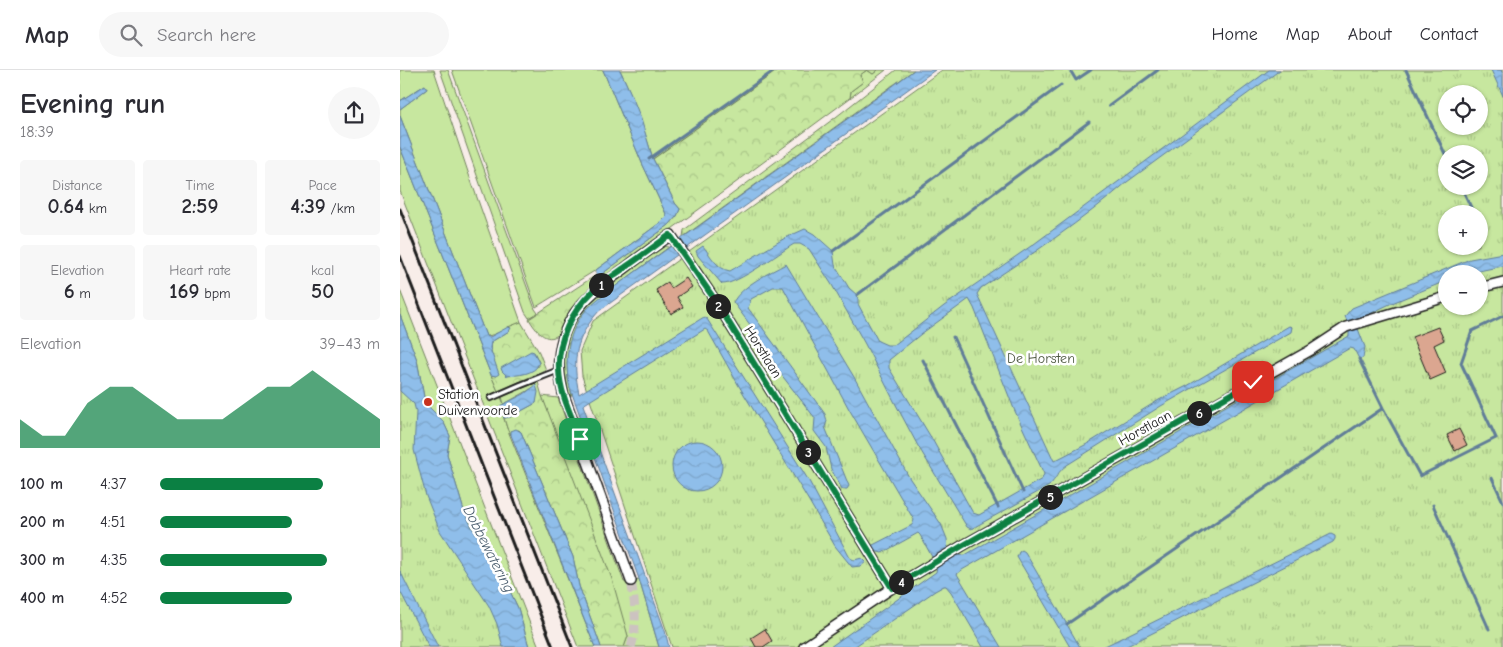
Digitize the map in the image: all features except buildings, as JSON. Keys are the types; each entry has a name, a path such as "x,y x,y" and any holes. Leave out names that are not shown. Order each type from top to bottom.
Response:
{"street":[{"name":"Horstlaan","path":"559,370 563,336 573,316 583,302 594,290 672,237 715,300 892,588"},
{"path":"1488,286 1503,282"},
{"name":"Horstlaan","path":"804,647 892,588 952,552 1303,355 1346,327 1438,300"},
{"path":"559,370 563,393 631,581"}],"lane":[{"path":"491,398 559,370"}],"green space":[{"path":"400,70 434,70 521,322 493,335 486,336 400,116 400,109 427,89 425,85 400,101"},
{"path":"440,70 448,70 538,313 529,318 525,312"},
{"path":"452,70 603,70 642,163 667,216 596,270 536,307"},
{"path":"620,70 778,70 653,159 630,92"},
{"path":"778,70 867,70 860,75 863,82 851,91 850,98 590,288 570,310 559,334 550,338 541,334 529,319 596,275 599,276 669,225 677,216 680,209 675,203 653,159"},
{"path":"867,70 873,74 878,70 886,70 850,98 851,91 863,82 860,75"},
{"path":"867,70 878,70 873,74"},
{"path":"896,70 914,70 683,237 684,230"},
{"name":"De Horsten","path":"942,70 1503,70 1503,647 672,647 582,376 580,351 593,321"},
{"path":"400,147 504,404 500,406 507,428 595,647 578,647 400,191"},
{"path":"662,246 669,247 587,309 569,343 567,364 572,396 570,396 564,369 565,345 573,325 586,306 603,290"},
{"path":"400,290 539,647 529,647 518,608 494,561 473,529 464,511 447,454 450,436 443,421 429,407 424,397 417,360 400,315"},
{"path":"521,322 539,352 546,370 498,391 491,375 496,376 490,345 491,342 509,331 510,327 508,327","holes":["534,352 539,366 507,376"]},
{"path":"406,380 515,647 400,647 400,384"},
{"path":"538,382 612,579 628,636 624,647 601,647 579,586 573,557 521,432 519,430 511,431 511,435 507,428 504,418 510,417 536,403 533,388 504,404 502,397"},
{"path":"542,396 558,398 624,582 639,579 659,647 624,647 628,636"}],"water":[{"path":"603,70 620,70 641,119 653,159 675,203 680,209 669,225 599,276 596,275 596,270 667,216 642,163"},
{"path":"914,70 935,70 599,311 580,340 576,359 579,394 704,317 707,319 809,481 850,558 854,560 862,558 866,562 861,566 852,567 835,546 708,331 705,329 583,405 665,631 669,647 659,647 639,579 570,388 567,356 576,325 588,308 603,295"},
{"path":"1269,70 1280,70 1127,182 1074,224 981,288 977,294 1054,461 1087,444 1159,400 1187,386 1289,326 1292,327 1291,332 1161,406 1067,465 1049,486 971,529 967,527 918,446 865,344 832,285 809,249 800,244 794,244 747,274 729,283 722,284 698,256 696,251 703,246 721,268 730,271 785,238 805,229 814,234 833,251 835,265 849,288 857,295 858,304 878,341 887,345 894,345 944,306 1034,244","holes":["969,299 1014,409 1044,474 1042,479 979,515 973,513 932,439 889,368 889,360"]},
{"path":"1491,70 1501,70 1503,74 1503,96"},
{"path":"425,85 427,89 400,109 400,101"},
{"path":"400,116 486,336 490,337 508,327 511,328 491,342 490,348 499,374 496,376 491,375 400,147"},
{"path":"1503,253 1503,266 1488,269 1488,265 1456,265 1470,259"},
{"path":"786,264 854,377 910,479 941,524 947,539 948,550 953,556 965,555 1349,336 1349,326 1345,316 1352,308 1438,272 1438,284 1355,321 1365,347 1363,358 1359,359 1354,349 1350,348 957,574 1001,647 983,647 951,592 944,586 854,647 830,647 936,572 937,566 918,533 882,553 874,551 871,546 912,525 914,520 849,409 783,287 773,287 751,299 748,308 825,414 827,421 825,427 849,486 847,489 842,489 831,469 826,447 814,431 815,418 780,373 760,338 733,302 743,290 764,275"},
{"path":"400,315 417,360 424,397 429,407 443,421 450,436 447,454 464,511 473,529 494,561 518,608 529,647 503,647 497,624 489,606 440,531 426,496 414,450 416,412 414,404 400,391"},
{"path":"531,351 534,352 539,363 534,370 525,374 507,376 502,371 501,368"},
{"path":"536,385 538,392 536,403 510,417 504,418 500,406 524,394"},
{"path":"516,429 521,432 573,557 579,586 601,647 595,647 511,435 511,431"},
{"path":"692,441 702,441 715,448 722,461 722,471 715,484 702,491 692,491 683,487 676,480 672,471 672,461 676,452 683,445"},
{"path":"1331,534 1335,536 1333,542 1125,647 1103,647"},
{"path":"1022,550 1025,552 1080,647 1070,647 1017,557"},
{"path":"400,571 438,647 429,647 400,591"}],"waterway":[{"path":"649,159 775,70"},
{"path":"1070,70 1076,80 1091,70"},
{"path":"1109,106 1158,70"},
{"path":"1406,70 1441,145"},
{"path":"833,251 1061,85"},
{"path":"857,295 1089,122"},
{"path":"1465,195 1470,205"},
{"path":"1359,359 1420,476 1496,438 1461,363 1472,331 1503,316"},
{"path":"953,337 1023,492"},
{"path":"923,360 998,507"},
{"path":"1067,624 1383,408"},
{"path":"1492,478 1503,502"},
{"path":"1433,505 1489,629"}],"tunnel":[{"path":"631,581 635,606 635,622 631,647"}],"railway":[{"path":"400,209 572,647"},
{"path":"400,256 553,647"}],"place":[{"name":"Station Duivenvoorde","path":"428,402"}],"route":[{"path":"580,439 563,393 559,370 563,336 573,316 594,290 670,235 715,300 892,588 962,546 1253,382"}],"water label":[{"name":"Dobbewatering","path":"489,549"}]}
